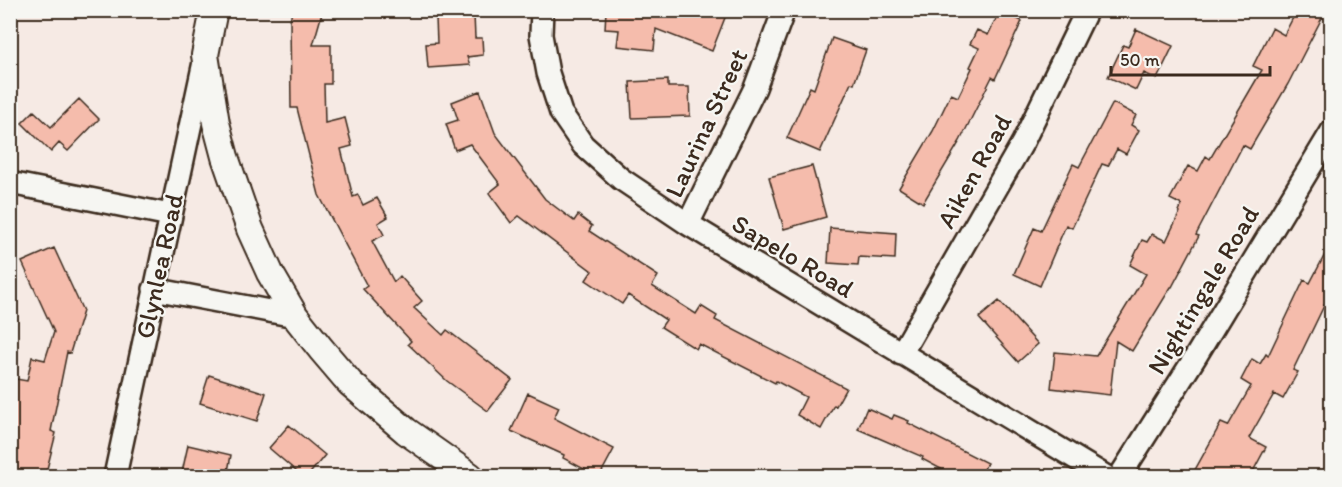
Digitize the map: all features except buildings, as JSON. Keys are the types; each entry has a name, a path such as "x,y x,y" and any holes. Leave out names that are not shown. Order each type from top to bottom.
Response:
{"street":[{"name":"Glynlea Road","path":"115,477 214,10"},
{"name":"Sapelo Road","path":"542,10 541,35 548,73 561,113 583,145 621,179 688,224 1105,477"},
{"name":"Laurina Street","path":"688,224 755,88 784,10"},
{"name":"Aiken Road","path":"901,354 1023,142 1087,10"},
{"name":"Glynlea Road","path":"205,55 216,123 225,157 250,229 270,273 295,316 350,384 406,431 470,477"},
{"name":"Nightingale Road","path":"1120,477 1332,131"},
{"path":"10,183 170,215"},
{"path":"154,290 295,316"}]}
